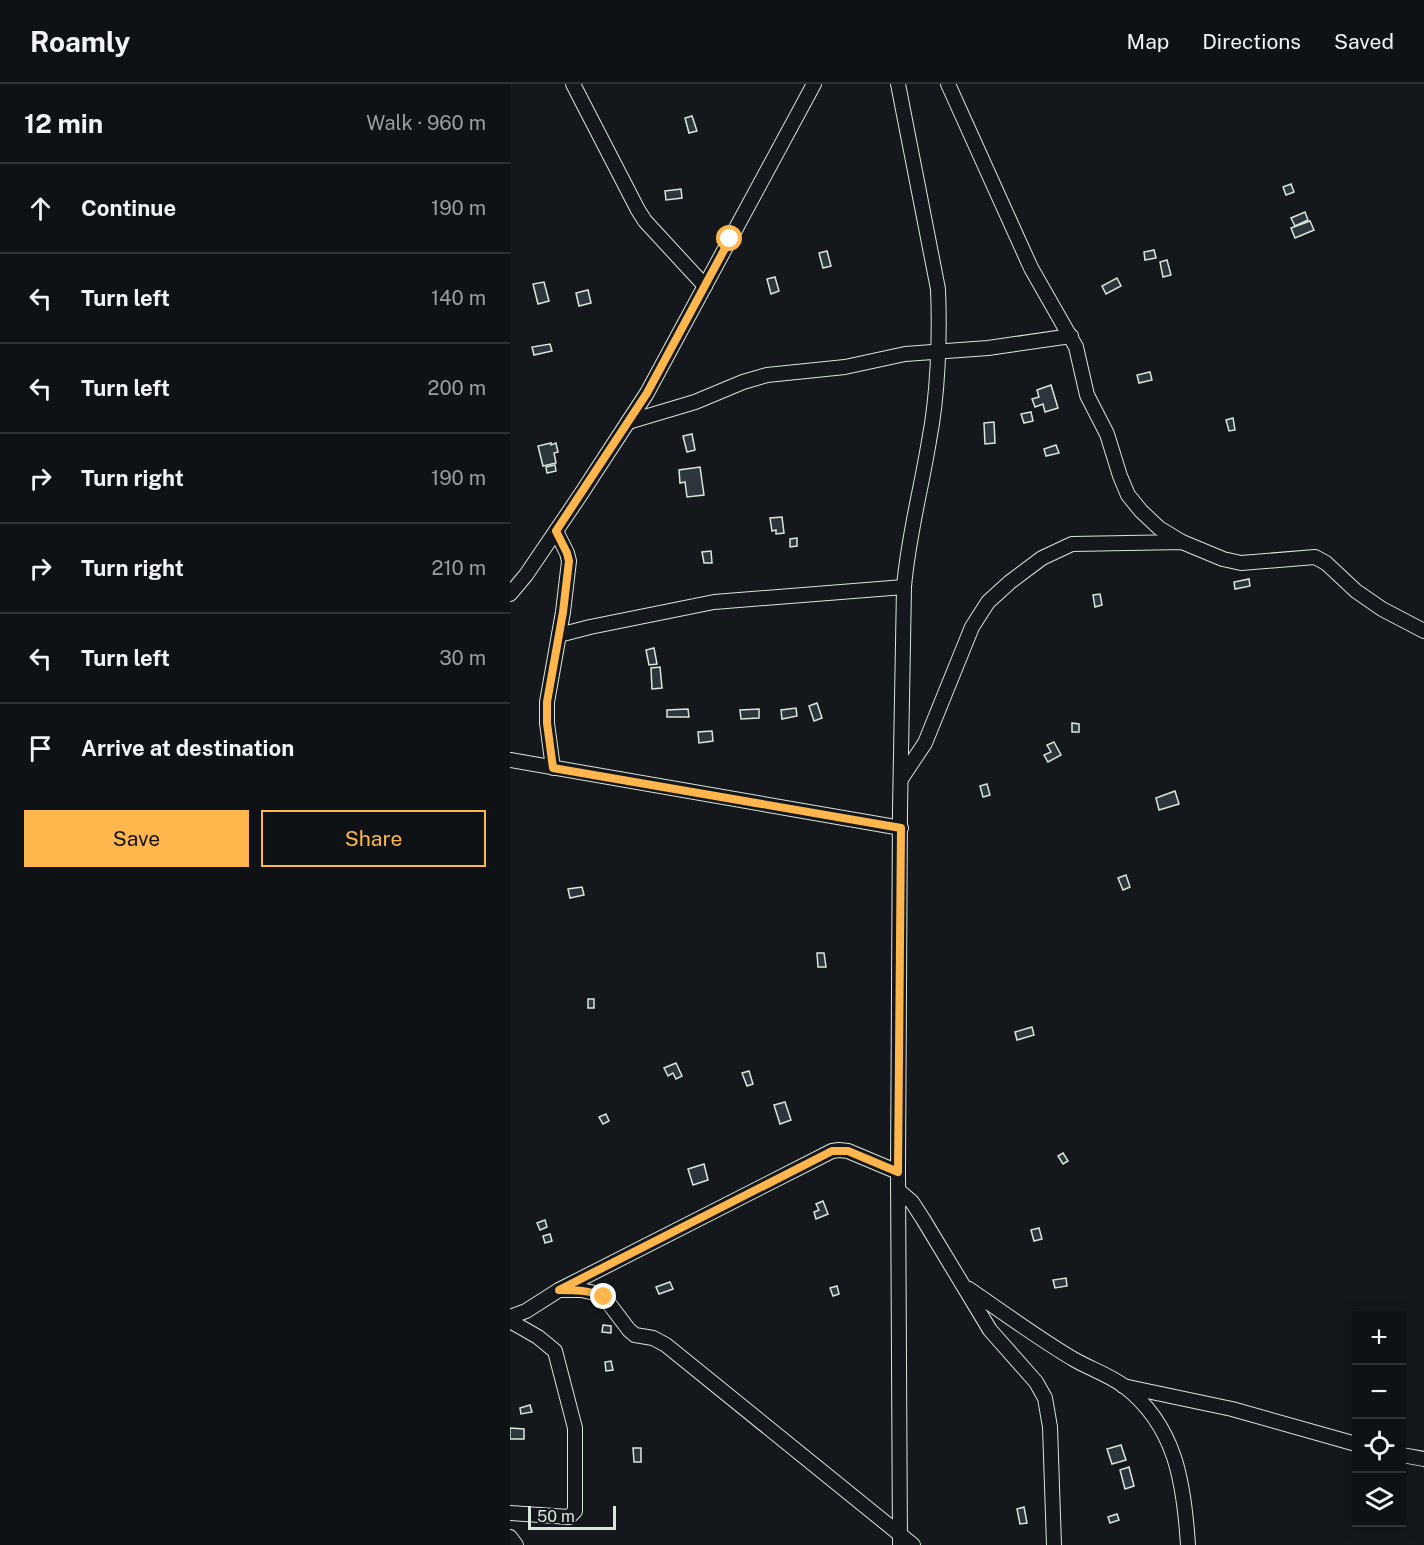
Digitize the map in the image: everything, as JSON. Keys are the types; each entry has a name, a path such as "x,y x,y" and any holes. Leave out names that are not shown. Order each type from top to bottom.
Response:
{"street":[{"path":"573,84 645,221 705,286"},
{"path":"510,594 556,531 647,393 814,84"},
{"path":"898,84 938,289 939,319 930,440 907,555 904,587 898,1172 900,1540"},
{"path":"948,84 1031,268 1071,336 1078,355 1086,395 1107,434 1128,495 1141,511 1159,528 1182,542 1223,559 1241,563 1315,557 1326,563 1356,591 1382,609 1424,631"},
{"path":"628,422 695,402 743,382 767,375 845,367 905,354 988,348 1071,336"},
{"path":"553,768 546,708 569,561 556,531"},
{"path":"901,779 925,743 972,627 988,602 1010,582 1042,558 1072,544 1182,542"},
{"path":"559,635 714,602 904,587"},
{"path":"510,760 901,828"},
{"path":"510,1513 569,1517 575,1511 575,1428 555,1351 538,1337 512,1325 526,1311 559,1290 832,1151 848,1151 898,1172"},
{"path":"898,1190 912,1202 990,1329 1036,1382 1045,1398 1050,1427 1054,1545"},
{"path":"964,1286 1076,1360 1123,1386 1160,1423 1174,1455 1179,1474 1188,1545"},
{"path":"559,1290 581,1290 604,1297 635,1335 653,1338 666,1345 900,1540 913,1545"},
{"path":"1123,1386 1232,1409 1352,1443"},
{"path":"1406,1456 1424,1459"},
{"path":"510,1537 516,1545"}],"building":[{"path":"692,116 697,131 689,133 685,118"},
{"path":"1291,184 1294,192 1286,195 1283,187"},
{"path":"681,189 682,198 666,200 665,191"},
{"path":"1305,212 1308,220 1295,226 1291,218"},
{"path":"1310,221 1314,230 1295,238 1291,228"},
{"path":"1154,250 1156,258 1145,260 1144,252"},
{"path":"827,251 831,266 823,268 819,253"},
{"path":"1167,260 1171,275 1163,277 1160,262"},
{"path":"775,277 779,291 771,294 767,279"},
{"path":"1117,278 1121,286 1106,294 1102,286"},
{"path":"544,282 549,301 538,304 533,284"},
{"path":"588,290 591,303 579,306 576,293"},
{"path":"550,344 552,351 534,355 532,347"},
{"path":"1150,372 1152,380 1139,383 1137,375"},
{"path":"1051,385 1058,408 1045,412 1043,404 1035,407 1032,399 1039,397 1037,390"},
{"path":"1031,412 1033,421 1024,423 1021,414"},
{"path":"1233,418 1235,430 1229,431 1226,420"},
{"path":"994,422 995,443 985,444 984,423"},
{"path":"692,434 695,450 687,452 683,436"},
{"path":"551,443 551,445 556,443 558,452 554,453 556,463 543,466 538,446"},
{"path":"1056,445 1059,453 1046,456 1044,449"},
{"path":"555,465 556,471 547,473 546,467"},
{"path":"700,467 704,495 687,497 685,482 680,483 679,470"},
{"path":"782,517 784,533 776,534 776,530 772,531 770,518"},
{"path":"797,538 797,546 790,547 790,539"},
{"path":"711,551 712,563 704,563 702,552"},
{"path":"1249,579 1250,586 1235,589 1234,582"},
{"path":"1100,594 1102,605 1095,607 1093,595"},
{"path":"654,648 657,664 649,665 646,650"},
{"path":"660,667 662,688 652,689 651,668"},
{"path":"817,703 822,718 814,721 809,706"},
{"path":"796,708 797,716 782,719 781,710"},
{"path":"688,709 689,717 667,717 667,710"},
{"path":"759,709 759,718 741,719 740,710"},
{"path":"1072,723 1079,724 1079,732 1072,732"},
{"path":"712,731 713,741 699,743 698,732"},
{"path":"1054,742 1061,755 1048,762 1044,755 1051,752 1047,745"},
{"path":"987,784 990,795 983,797 980,786"},
{"path":"1175,791 1179,804 1159,810 1156,798"},
{"path":"1126,875 1130,887 1123,890 1118,878"},
{"path":"582,887 584,895 570,898 568,889"},
{"path":"817,953 824,953 826,967 818,967"},
{"path":"588,999 594,999 594,1008 588,1008"},
{"path":"1032,1027 1034,1035 1017,1040 1015,1032"},
{"path":"676,1063 682,1076 676,1079 673,1073 668,1076 664,1068"},
{"path":"749,1071 753,1084 747,1086 742,1073"},
{"path":"785,1102 791,1120 780,1124 774,1105"},
{"path":"606,1114 609,1121 603,1124 599,1117"},
{"path":"1063,1153 1068,1161 1063,1164 1058,1156"},
{"path":"704,1164 708,1180 693,1185 688,1169"},
{"path":"823,1201 828,1214 816,1219 814,1212 819,1210 816,1204"},
{"path":"545,1220 547,1227 540,1230 537,1223"},
{"path":"1039,1228 1042,1239 1034,1241 1031,1230"},
{"path":"550,1234 552,1241 545,1243 543,1236"},
{"path":"1066,1278 1067,1286 1055,1288 1053,1280"},
{"path":"670,1282 673,1289 659,1294 656,1287"},
{"path":"837,1286 839,1294 833,1296 830,1288"},
{"path":"603,1325 611,1326 611,1333 602,1332"},
{"path":"611,1361 613,1370 606,1371 605,1362"},
{"path":"530,1405 532,1412 521,1414 520,1408"},
{"path":"510,1428 524,1429 524,1439 510,1439"},
{"path":"1121,1445 1126,1460 1112,1464 1107,1449"},
{"path":"633,1448 641,1448 641,1462 634,1462"},
{"path":"1129,1467 1134,1486 1125,1489 1120,1470"},
{"path":"1024,1507 1027,1523 1020,1524 1017,1509"},
{"path":"1117,1514 1119,1520 1110,1523 1108,1517"}],"route":[{"path":"604,1297 581,1290 559,1290 832,1151 848,1151 898,1172 901,828 553,768 547,723 547,702 563,612 569,561 556,531 647,393 730,239"}]}
